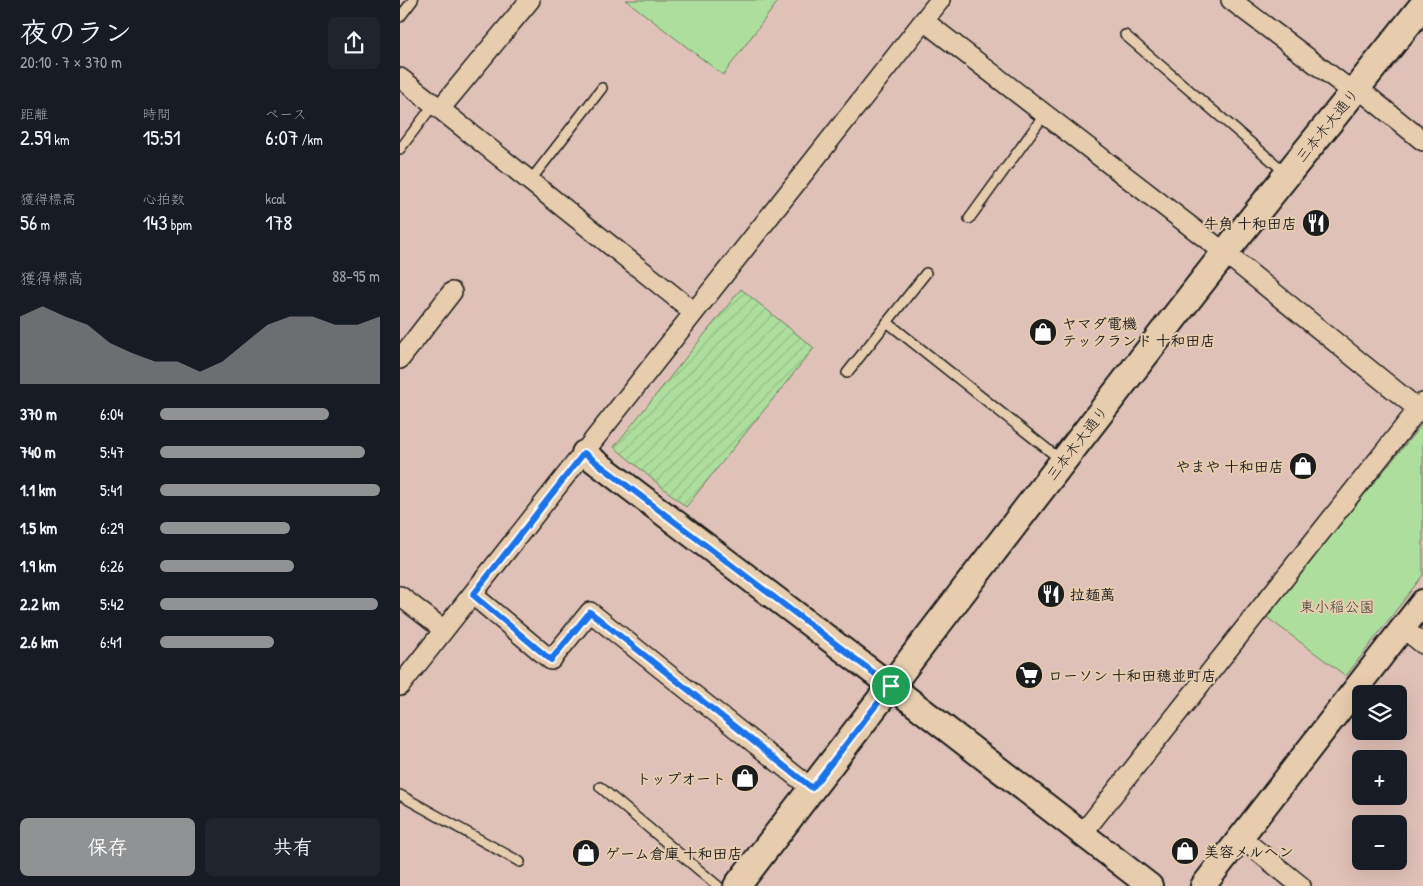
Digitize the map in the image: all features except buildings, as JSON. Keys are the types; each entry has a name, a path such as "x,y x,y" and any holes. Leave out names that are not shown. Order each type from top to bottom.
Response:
{"main road":[{"name":"三本木大通り","path":"737,886 1062,462 1225,253 1423,6"}],"street":[{"path":"437,107 530,0"},
{"path":"400,686 940,0"},
{"path":"1231,0 1356,90 1423,142"},
{"path":"924,21 1421,406 1082,834"},
{"path":"400,78 694,312"},
{"path":"400,359 452,292"},
{"path":"584,453 1150,886"},
{"path":"473,595 551,660 590,612 812,788"},
{"path":"400,596 444,630"},
{"path":"1203,886 1423,602"},
{"path":"1403,628 1423,644"},
{"path":"1240,837 1301,886"}],"lane":[{"path":"400,17 413,0"},
{"path":"1125,35 1288,174"},
{"path":"530,181 602,88"},
{"path":"400,149 437,107"},
{"path":"969,219 1045,114"},
{"path":"847,372 926,273"},
{"path":"887,322 1062,462"},
{"path":"600,787 718,886"},
{"path":"400,795 520,862"}],"green space":[{"path":"626,0 779,0 723,75"},
{"path":"741,289 814,348 686,507 614,447"},
{"name":"東小稲公園","path":"1423,423 1423,575 1346,676 1265,616"}],"place":[{"name":"牛角 十和田店","path":"1316,223"},
{"name":"ヤマダ電機 テックランド 十和田店","path":"1043,332"},
{"name":"やまや 十和田店","path":"1303,466"},
{"name":"拉麺萬","path":"1051,594"},
{"name":"ローソン 十和田穂並町店","path":"1029,675"},
{"name":"トップオート","path":"745,778"},
{"name":"美容メルヘン","path":"1185,851"},
{"name":"ゲーム倉庫 十和田店","path":"586,853"}],"route":[{"path":"584,453 891,686 812,788 590,612 551,660 473,595 584,453"}]}
